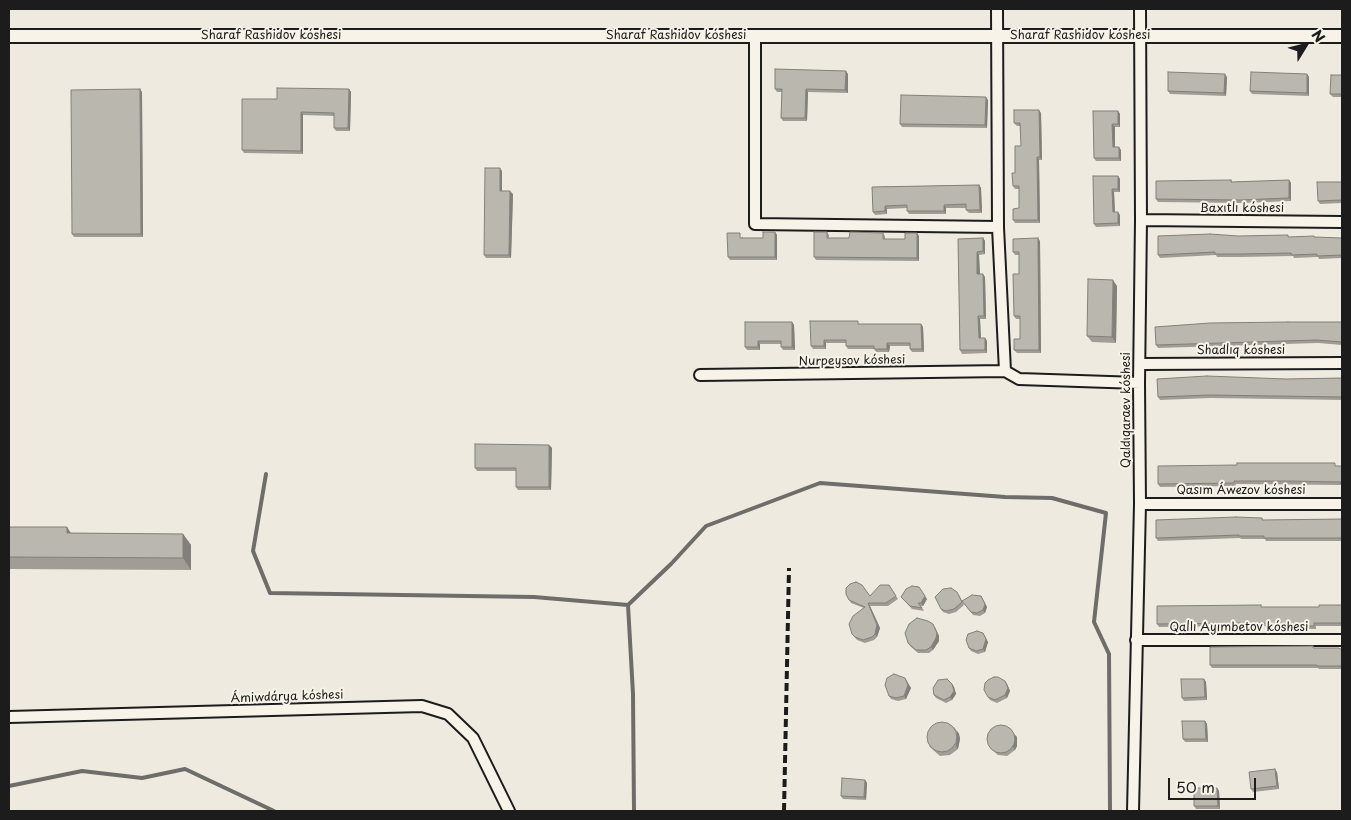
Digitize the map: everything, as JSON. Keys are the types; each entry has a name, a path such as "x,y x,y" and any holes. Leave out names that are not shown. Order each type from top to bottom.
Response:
{"street":[{"path":"997,9 998,227 1005,371"},
{"name":"Qaldıqaraev kóshesi","path":"1133,811 1140,504 1140,9"},
{"name":"Sharaf Rashidov kóshesi","path":"9,36 1342,36"},
{"path":"755,36 755,224 998,227"},
{"name":"Baxıtlı kóshesi","path":"1141,220 1342,222"},
{"name":"Shadlıq kóshesi","path":"1140,364 1342,363"},
{"name":"Nurpeysov kóshesi","path":"700,376 1005,371 1019,379 1139,383"},
{"name":"Qasım Áwezov kóshesi","path":"1140,504 1342,504"},
{"name":"Qallı Ayımbetov kóshesi","path":"1136,640 1342,640"},
{"name":"Ámiwdárya kóshesi","path":"9,717 422,706 448,714 473,738 508,811"}],"building":[{"path":"775,69 846,71 845,90 806,89 805,118 781,118 782,89 775,89"},
{"path":"1168,72 1225,74 1224,93 1168,91"},
{"path":"1251,72 1307,74 1307,93 1250,91"},
{"path":"1331,75 1342,75 1342,94 1330,94"},
{"path":"277,88 349,89 348,128 334,128 334,113 301,112 301,151 242,150 242,99 277,99"},
{"path":"140,89 141,234 72,234 71,90"},
{"path":"901,95 986,97 985,125 900,124"},
{"path":"1014,110 1039,110 1040,157 1037,157 1038,220 1013,220 1013,209 1019,208 1019,186 1013,186 1012,173 1015,173 1015,146 1021,146 1020,123 1014,123"},
{"path":"1093,111 1118,111 1118,124 1112,124 1113,147 1119,147 1119,158 1094,158"},
{"path":"485,168 500,168 500,191 510,191 509,255 484,255"},
{"path":"1093,176 1118,176 1118,189 1112,189 1113,212 1118,212 1118,223 1094,224"},
{"path":"1231,180 1231,182 1289,180 1289,198 1240,200 1156,199 1156,181"},
{"path":"1317,182 1342,182 1342,200 1318,201"},
{"path":"979,185 980,210 966,210 966,204 944,205 944,211 907,211 907,205 885,206 885,211 873,212 872,187"},
{"path":"763,232 775,232 775,257 728,257 727,233 740,233 740,238 763,238"},
{"path":"814,232 827,232 827,238 849,238 850,232 883,233 883,239 905,239 905,233 917,233 917,258 814,257"},
{"path":"1210,234 1342,238 1342,255 1317,256 1317,254 1292,255 1291,253 1215,254 1215,252 1158,255 1158,236"},
{"path":"983,238 983,251 977,252 977,274 983,274 984,316 978,316 979,338 985,338 985,350 960,350 958,239"},
{"path":"1038,238 1039,350 1014,350 1014,339 1020,339 1020,316 1014,316 1013,274 1019,274 1019,252 1013,252 1013,239"},
{"path":"1088,279 1113,280 1112,337 1087,336"},
{"path":"810,321 858,321 858,324 921,324 922,349 910,349 910,343 887,343 887,349 874,349 874,346 846,346 846,340 824,340 824,346 811,346"},
{"path":"745,322 792,322 792,347 781,347 781,341 758,341 758,347 745,347"},
{"path":"1342,322 1342,342 1316,340 1156,345 1155,327 1210,323"},
{"path":"1207,376 1286,379 1342,378 1342,397 1209,395 1158,397 1157,379"},
{"path":"475,444 549,445 549,487 516,487 516,468 475,468"},
{"path":"1237,463 1335,463 1335,466 1342,466 1342,484 1341,482 1234,481 1234,483 1158,484 1158,466 1237,465"},
{"path":"1262,518 1262,520 1342,519 1342,538 1264,538 1264,536 1239,535 1156,538 1156,520"},
{"path":"9,527 67,527 67,533 183,534 183,558 9,557"},
{"path":"856,582 862,585 870,596 880,585 889,585 896,596 886,603 868,603 877,625 875,634 863,640 852,634 849,624 853,616 865,607 849,600 846,594 846,588"},
{"path":"912,586 919,587 925,596 921,603 918,603 922,608 910,606 901,597 906,589"},
{"path":"951,588 957,592 962,602 954,609 946,611 941,609 935,597 943,589"},
{"path":"972,595 981,596 985,604 983,610 977,613 971,612 962,601"},
{"path":"1261,605 1261,607 1319,607 1319,605 1342,605 1342,623 1314,623 1314,626 1265,626 1265,623 1157,624 1157,606"},
{"path":"917,618 933,624 937,633 931,647 926,650 916,650 908,643 905,633 909,624"},
{"path":"977,631 983,633 986,639 983,649 976,651 969,648 966,640 968,634"},
{"path":"1313,646 1313,648 1342,649 1342,666 1210,665 1210,647"},
{"path":"894,674 905,678 908,685 904,696 896,698 889,696 885,685 887,678"},
{"path":"994,677 1005,681 1008,688 1005,695 995,700 988,697 984,690 985,683"},
{"path":"947,679 952,684 954,691 950,697 944,700 934,695 933,688 938,680"},
{"path":"1181,679 1204,679 1205,697 1182,698"},
{"path":"1182,721 1205,721 1206,739 1183,739"},
{"path":"942,722 953,726 957,737 953,748 942,752 931,748 927,737 931,726"},
{"path":"1001,725 1011,729 1015,739 1011,749 1001,753 991,749 987,739 991,729"},
{"path":"1275,769 1277,786 1251,789 1249,772"},
{"path":"842,778 865,780 864,797 841,796"},
{"path":"1194,788 1217,788 1218,806 1194,806"}],"waterway":[{"path":"266,474 253,551 270,593 534,597 628,605 671,564 706,526 820,483 1005,497 1052,498 1106,513 1094,622 1109,654 1110,811"},
{"path":"628,605 633,694 634,811"},
{"path":"9,786 82,771 142,778 185,769 274,811"}],"railway":[{"path":"784,811 789,568"}]}
